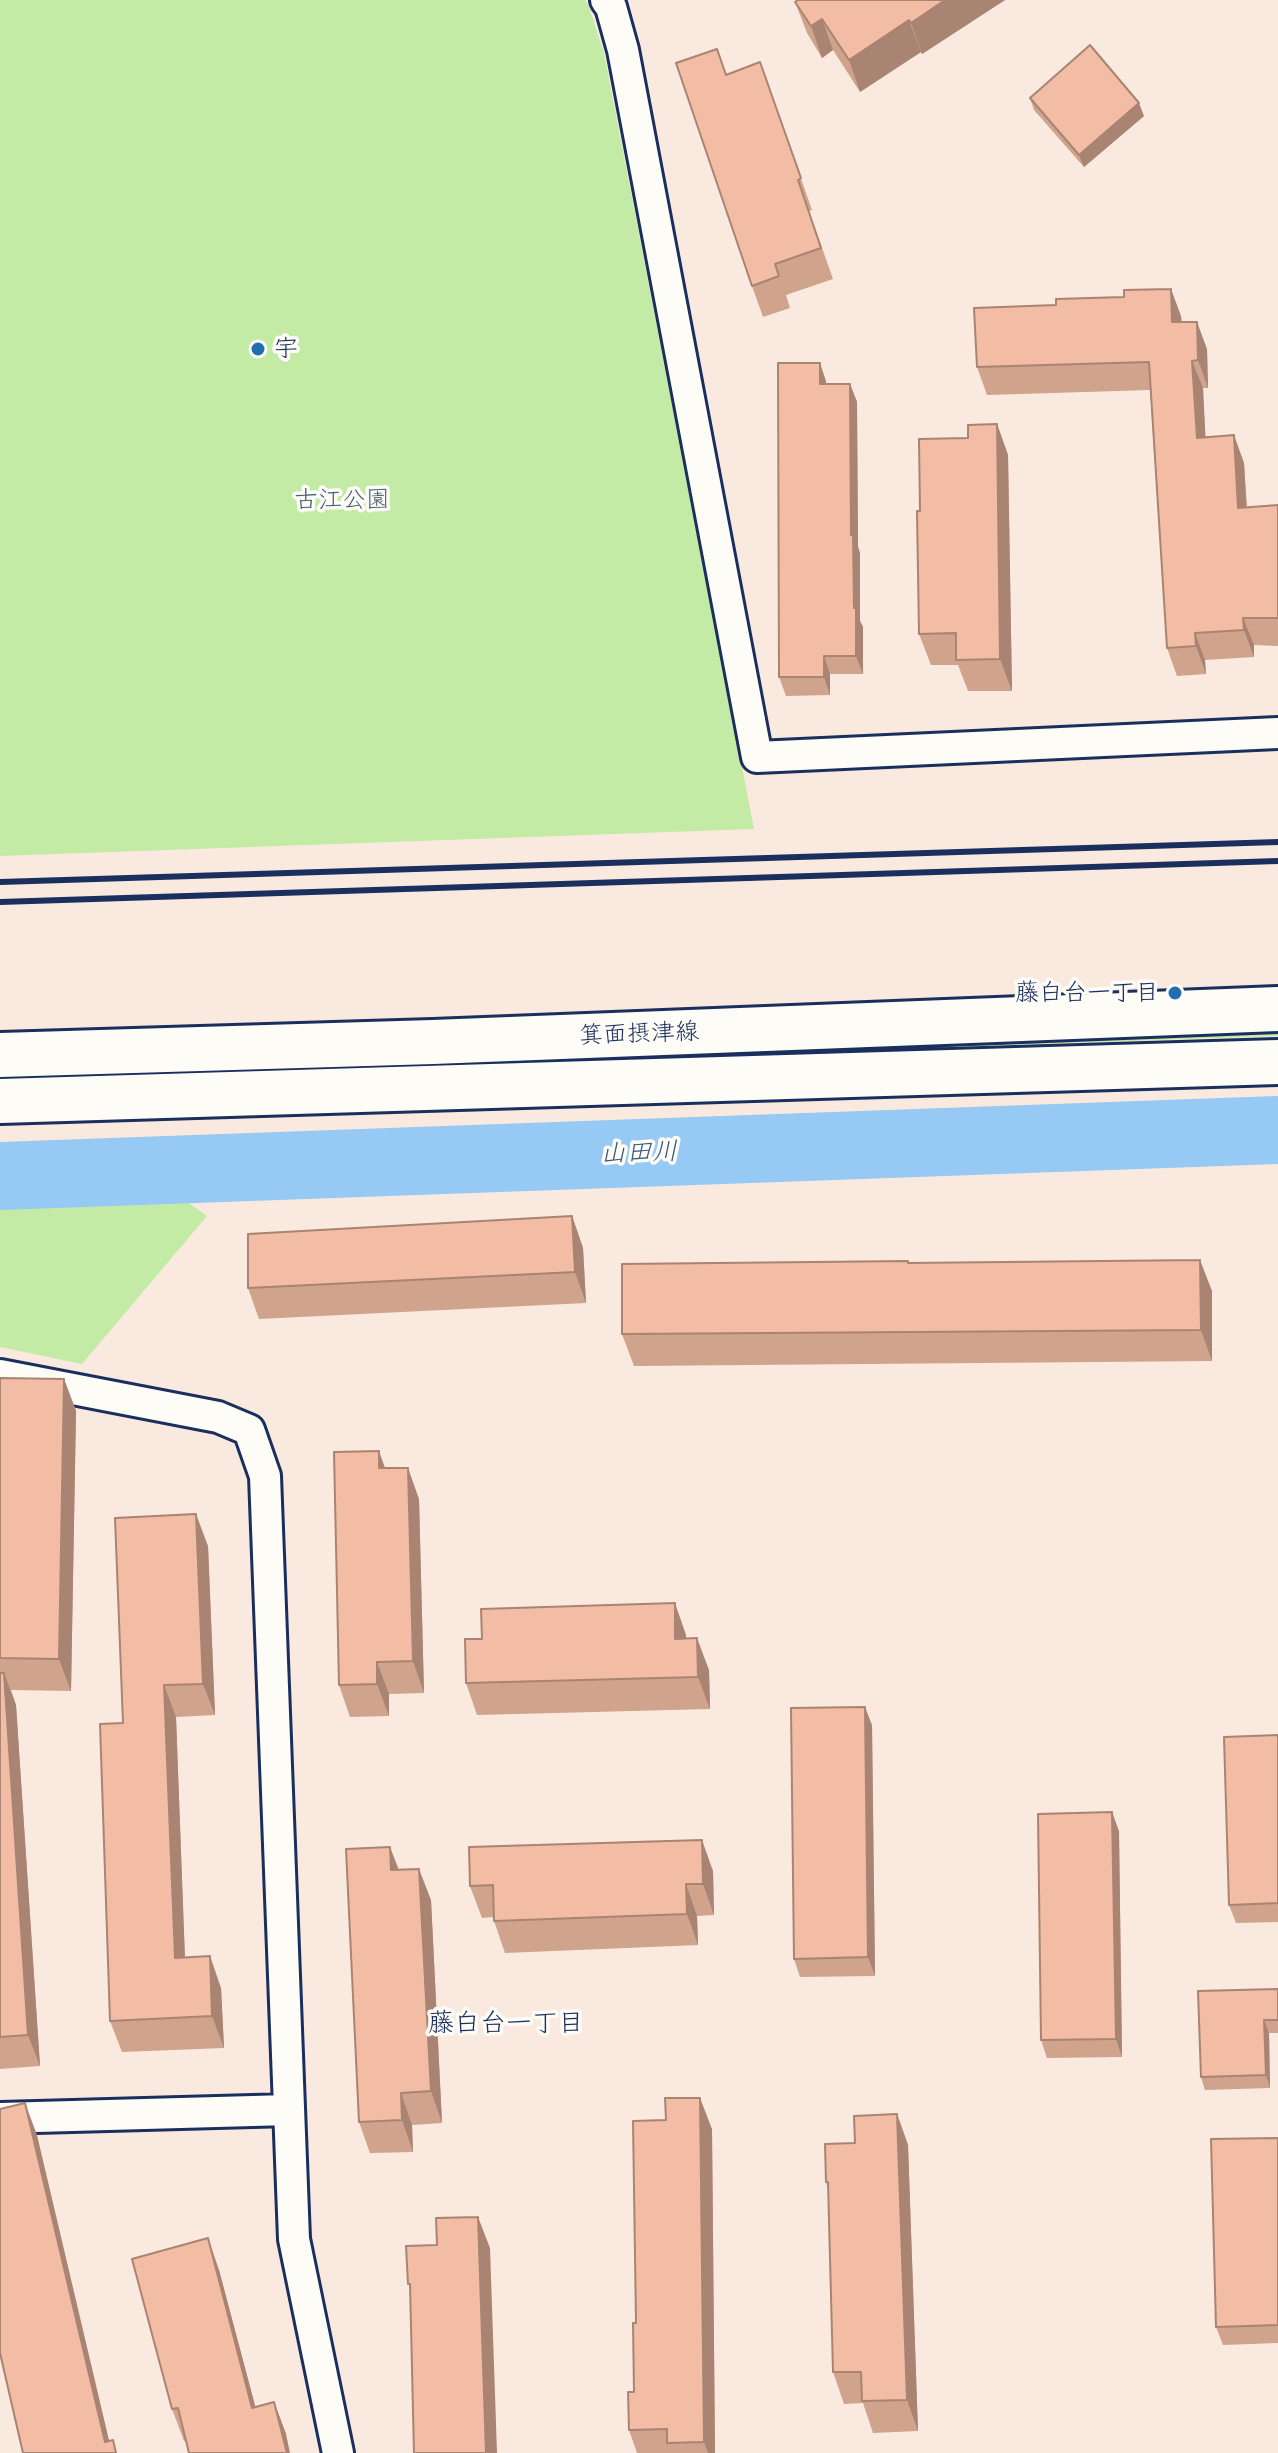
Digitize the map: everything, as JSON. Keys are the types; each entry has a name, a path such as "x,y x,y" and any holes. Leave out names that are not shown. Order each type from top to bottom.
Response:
{"main road":[{"name":"箕面摂津線","path":"0,1055 418,1043 1278,1009"},
{"name":"箕面摂津線","path":"0,1101 1278,1062"}],"street":[{"path":"606,0 611,7 623,50 757,757 1278,733"},
{"path":"0,1375 218,1417 249,1430 265,1476 294,2239 338,2453"},
{"path":"0,2118 289,2110"}],"green space":[{"name":"古江公園","path":"0,0 585,0 604,53 754,829 0,856"},
{"path":"1278,1025 1278,1036 0,1079 0,1066"},
{"path":"183,1199 207,1216 82,1364 0,1347 0,1204"}],"building":[{"path":"945,0 849,60 822,19 811,26 795,2"},
{"path":"1090,45 1139,103 1079,155 1030,98"},
{"path":"717,49 726,75 760,62 801,178 798,180 821,248 775,264 779,276 752,286 676,63"},
{"path":"1171,289 1172,322 1197,322 1198,360 1192,361 1197,438 1234,435 1238,508 1278,505 1278,618 1243,618 1244,630 1195,633 1196,646 1167,648 1149,362 977,367 974,308 1056,305 1056,299 1124,297 1124,290"},
{"path":"778,363 820,363 820,384 850,384 856,656 824,656 824,677 779,677"},
{"path":"997,424 1000,659 956,660 956,633 919,634 919,439 968,438 968,425"},
{"path":"572,1216 575,1272 248,1288 248,1234"},
{"path":"1200,1260 1201,1330 622,1334 622,1264"},
{"path":"0,1378 64,1379 59,1659 0,1658"},
{"path":"379,1451 379,1468 408,1468 413,1661 377,1662 377,1684 339,1685 334,1452"},
{"path":"196,1514 203,1684 164,1685 175,1958 210,1956 212,2016 110,2021 100,1724 123,1723 115,1518"},
{"path":"675,1603 675,1639 697,1638 698,1677 466,1683 465,1639 482,1639 481,1609"},
{"path":"0,1673 4,1673 28,2035 0,2037"},
{"path":"865,1707 868,1957 794,1959 791,1708"},
{"path":"1278,1735 1278,1903 1229,1905 1224,1737"},
{"path":"1112,1812 1116,2039 1041,2040 1038,1814"},
{"path":"702,1840 703,1884 686,1884 687,1914 494,1921 493,1885 470,1886 469,1847"},
{"path":"390,1847 391,1870 419,1869 431,2091 401,2093 402,2120 359,2122 346,1849"},
{"path":"1278,1989 1278,2020 1264,2020 1266,2075 1201,2077 1198,1991"},
{"path":"665,2098 700,2098 704,2442 667,2443 667,2429 629,2430 628,2392 634,2392 633,2323 636,2323 633,2121 666,2120"},
{"path":"25,2103 105,2442 113,2440 116,2453 23,2453 0,2353 0,2109"},
{"path":"897,2114 907,2400 862,2401 861,2372 833,2372 825,2144 855,2143 854,2116"},
{"path":"1278,2138 1278,2325 1216,2327 1211,2139"},
{"path":"478,2217 486,2453 414,2453 410,2284 406,2246 437,2245 436,2218"},
{"path":"208,2238 252,2408 274,2402 287,2453 189,2453 178,2408 172,2409 132,2259"}],"waterway":[{"name":"山田川","path":"0,1176 1278,1130"}],"railway":[{"path":"0,882 1278,842"},
{"path":"0,902 1278,861"}],"place":[{"name":"宇","path":"258,349"},
{"name":"藤白台一丁目","path":"1175,993"}],"district":[{"name":"藤白台一丁目","path":"506,2024"}]}
